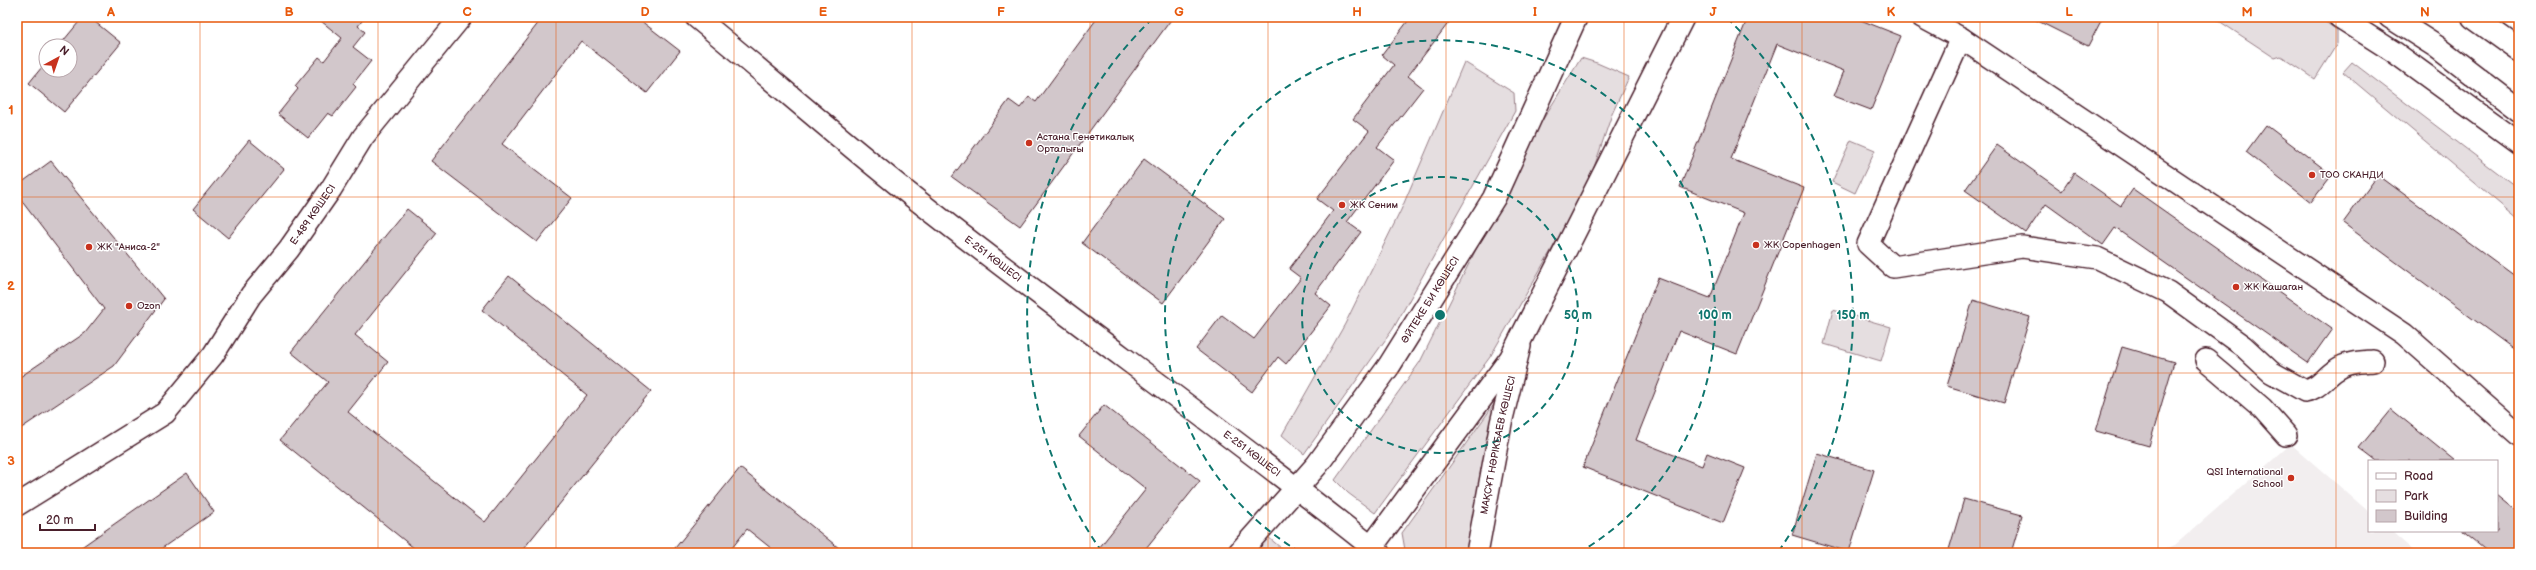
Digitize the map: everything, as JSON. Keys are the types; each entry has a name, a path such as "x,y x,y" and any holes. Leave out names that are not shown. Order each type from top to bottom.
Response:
{"street":[{"name":"Е-489 КӨШЕСІ","path":"17,505 165,413 213,355 251,295 332,189 364,137 461,17"},
{"name":"Е-251 КӨШЕСІ","path":"696,17 908,192 1123,359 1263,460 1373,551"},
{"name":"ӘЙТЕКЕ БИ КӨШЕСІ","path":"1239,553 1298,489 1389,366 1494,198 1576,17"},
{"path":"1373,551 1511,358 1683,17"},
{"path":"1922,17 1961,38 2404,334 2519,435"},
{"path":"2339,17 2394,52 2519,143"},
{"path":"2390,17 2437,48 2519,110"},
{"path":"2473,17 2519,50"},
{"path":"1961,38 1868,244 1893,267 2022,247 2097,258 2168,292 2243,346 2271,372 2305,392 2316,389 2336,370 2353,362 2373,361"},
{"name":"МАҚСҰТ НӘРІКБАЕВ КӨШЕСІ","path":"1477,553 1501,423 1522,338"},
{"path":"2206,360 2262,408 2286,435"}],"shaded area":[{"name":"QSI International School","path":"2291,444 2368,511 2368,532 2392,532 2416,553 2155,553 2175,545"}],"green space":[{"path":"2213,17 2318,17 2337,30 2337,44 2315,79 2281,56 2275,58"},
{"path":"1581,58 1597,63 1629,77 1612,114 1587,188 1490,357 1375,513 1348,493 1335,480 1420,362 1532,137"},
{"path":"1464,62 1514,93 1515,111 1393,329 1304,454 1282,435 1345,324 1401,210"},
{"path":"2352,62 2519,189 2519,220 2343,72"},
{"path":"1851,140 1875,150 1855,193 1832,182"},
{"path":"1833,310 1891,327 1881,361 1824,344"},
{"path":"1500,396 1471,553 1409,553 1405,550 1402,533"},
{"path":"1268,537 1287,553 1254,553"}],"building":[{"path":"83,17 89,17 121,43 64,112 29,83 38,72 38,78 78,78 78,38 66,38"},
{"path":"316,17 365,17 358,26 365,32 353,47 371,61 353,84 356,87 333,116 328,113 308,138 278,114 298,89 295,86 319,57 324,61 342,38"},
{"path":"543,17 636,17 680,51 647,93 581,41 502,144 572,198 537,242 431,161"},
{"name":"Астана Генетикалық Орталығы","path":"1098,17 1173,17 1020,226 952,177 1009,100 1020,108 1029,97 1036,102"},
{"name":"ЖК Сеним","path":"1411,17 1453,17 1408,76 1423,88 1377,147 1394,160 1347,222 1361,232 1315,293 1331,306 1286,364 1278,357 1252,392 1196,349 1222,315 1254,339 1301,278 1289,269 1333,211 1317,199 1369,131 1353,119 1394,65 1382,55"},
{"name":"ЖК Copenhagen","path":"1748,17 1853,17 1901,36 1871,110 1834,96 1844,71 1777,44 1731,159 1804,188 1737,354 1679,331 1636,440 1702,466 1707,453 1745,468 1723,523 1583,467 1658,278 1710,298 1744,213 1680,187"},
{"path":"2030,17 2103,17 2088,46"},
{"path":"2266,125 2332,175 2311,202 2246,152"},
{"path":"249,140 284,169 228,238 193,209"},
{"name":"ЖК Кашаган","path":"1997,145 2062,191 2074,173 2121,206 2133,189 2332,329 2308,363 2115,228 2103,245 2046,204 2026,233 1965,190"},
{"path":"1144,159 1225,219 1163,303 1082,243"},
{"name":"ЖК \"Аниса-2\"","path":"51,161 164,299 114,366 17,431 17,379 85,333 104,309 17,195 17,186"},
{"path":"2378,175 2519,279 2519,353 2343,223"},
{"path":"407,209 437,233 355,335 388,362 348,412 485,522 587,395 482,310 509,276 651,391 520,553 420,553 280,440 328,382 291,352"},
{"path":"1973,300 2030,317 2004,403 1947,386"},
{"path":"2122,347 2174,362 2149,446 2096,431"},
{"path":"1104,405 1200,481 1142,553 1095,553 1146,489 1079,436"},
{"path":"2391,409 2454,460 2375,460 2359,448"},
{"path":"1817,453 1874,470 1849,552 1792,535"},
{"path":"740,468 845,553 777,553 747,529 728,553 671,553"},
{"path":"187,473 214,512 155,553 73,553"},
{"path":"2498,496 2519,513 2519,553 2489,553 2463,532 2498,532"},
{"path":"1964,499 2022,515 2011,553 1948,553"}],"place":[{"name":"Астана Генетикалық Орталығы","path":"1029,143"},
{"name":"ТОО СКАНДИ","path":"2312,175"},
{"name":"ЖК Сеним","path":"1342,205"},
{"name":"ЖК Copenhagen","path":"1756,245"},
{"name":"ЖК \"Аниса-2\"","path":"89,247"},
{"name":"ЖК Кашаган","path":"2236,287"},
{"name":"Ozon","path":"129,306"},
{"name":"QSI International School","path":"2291,478"}]}
